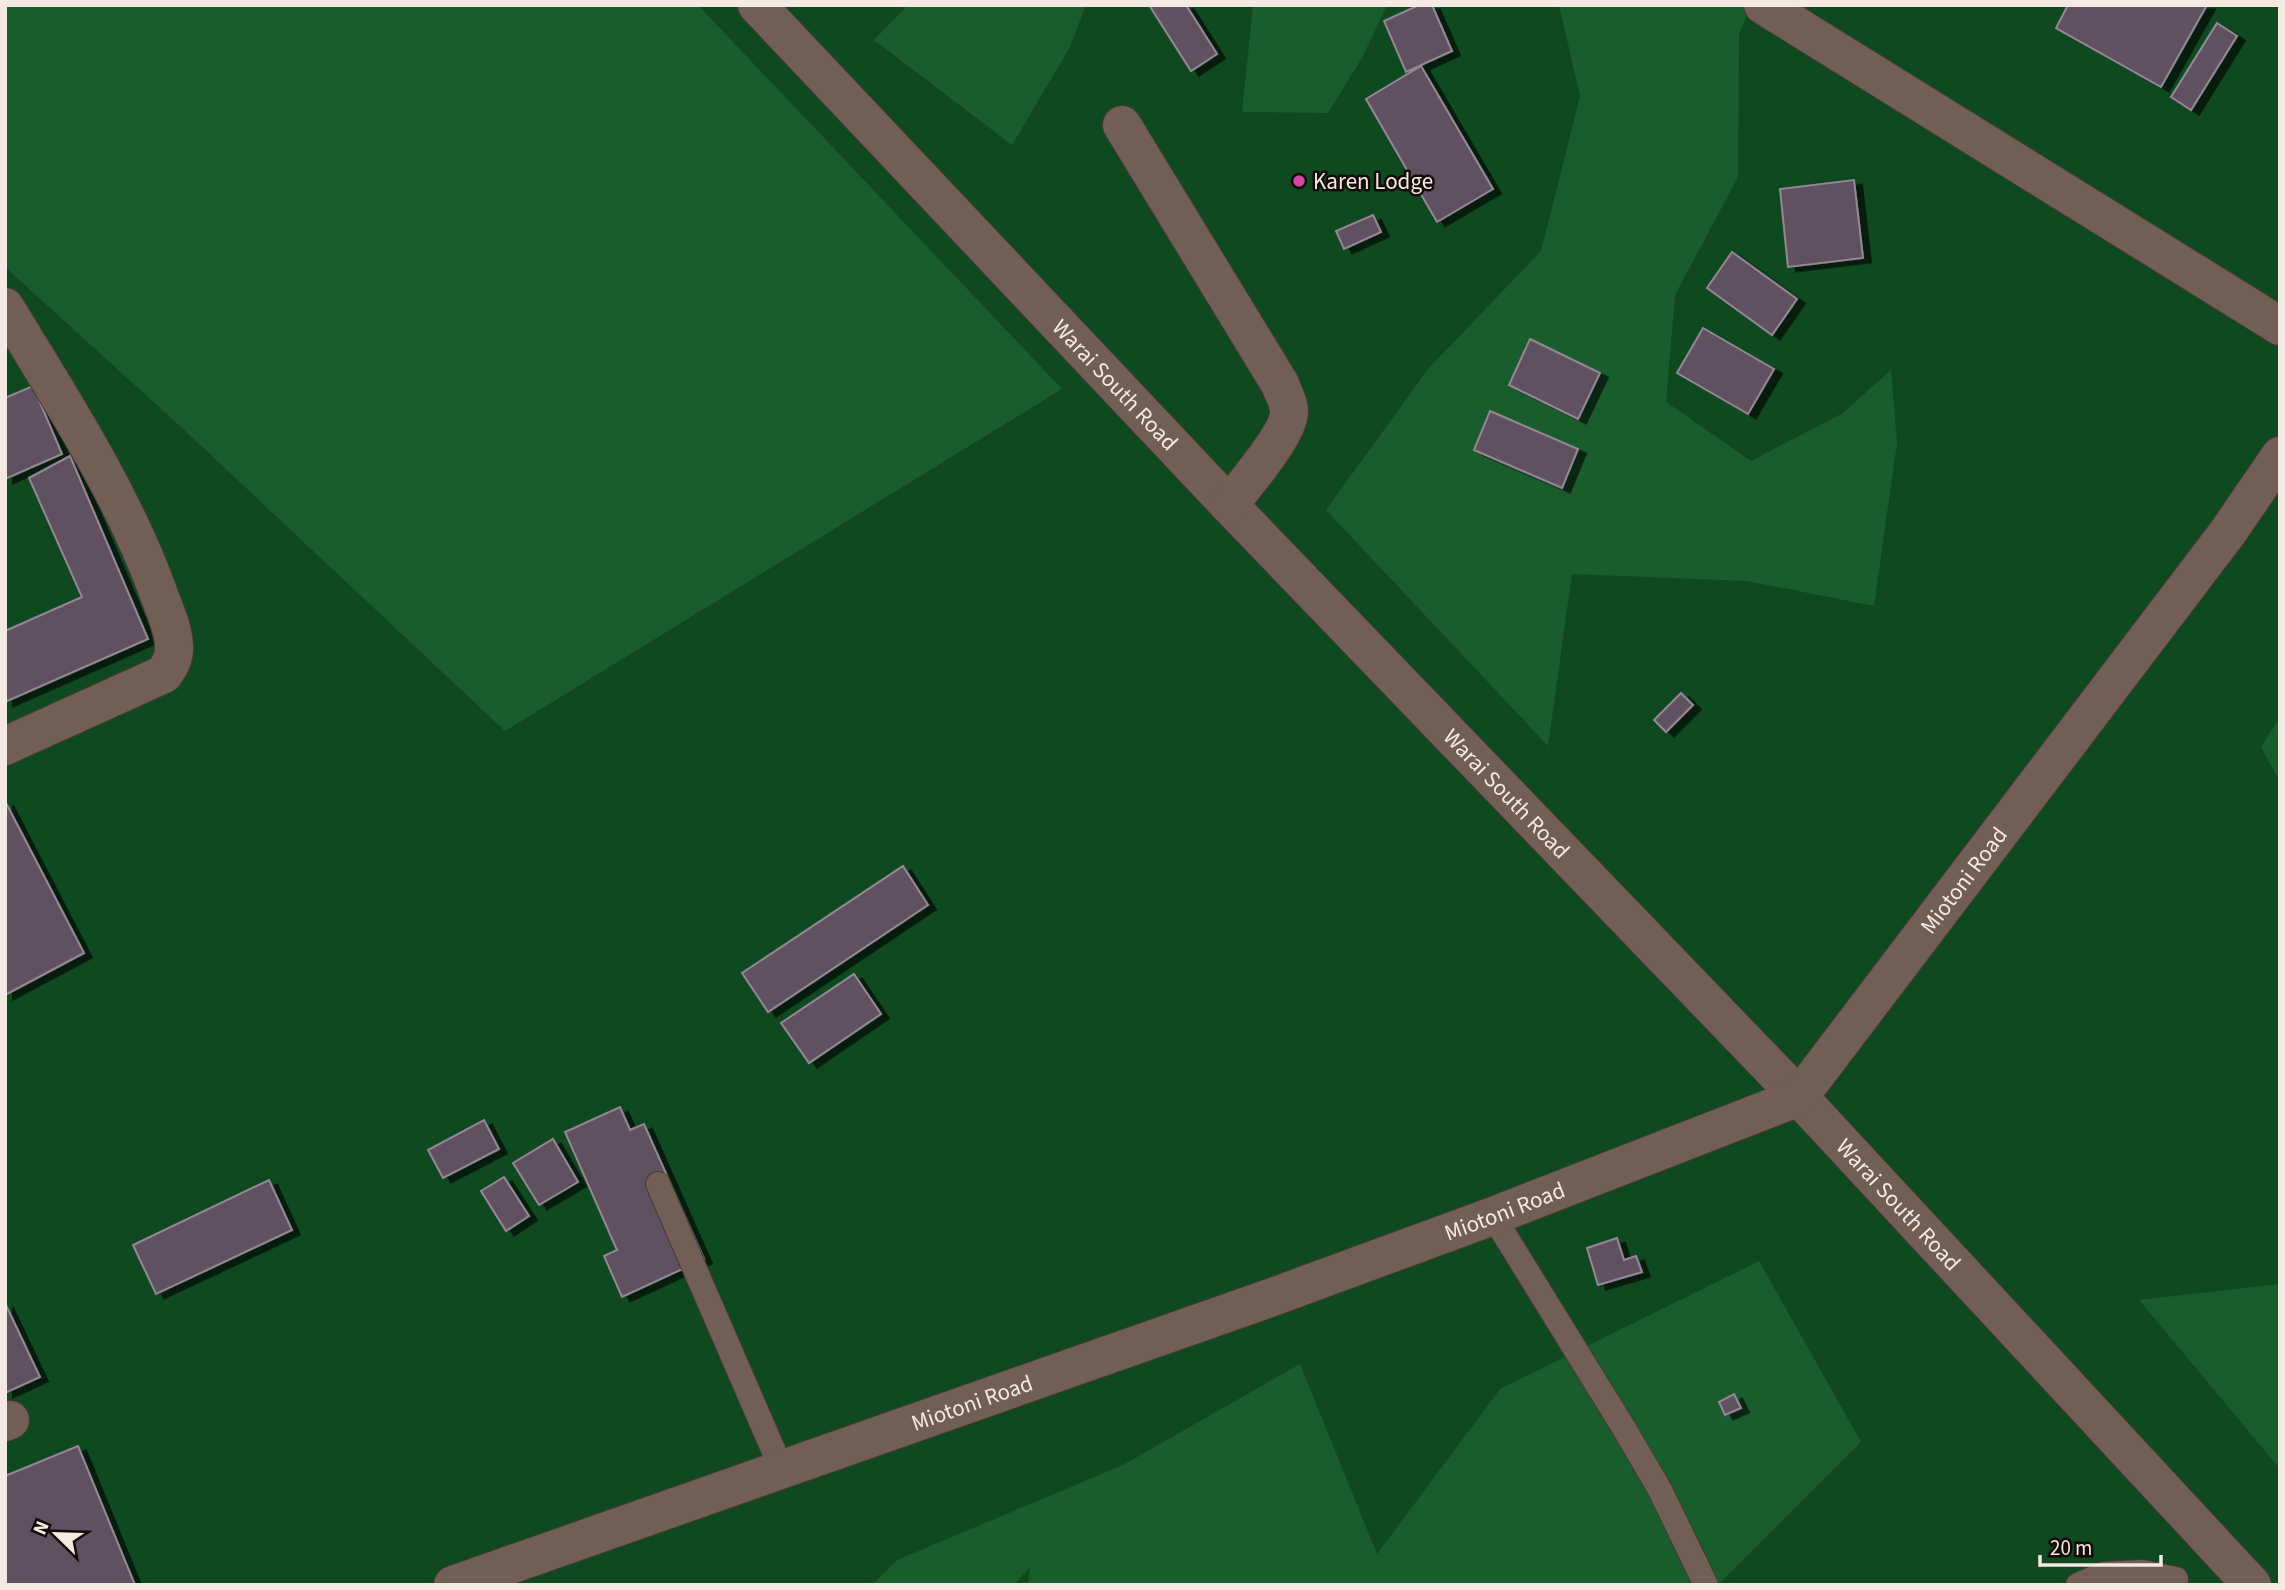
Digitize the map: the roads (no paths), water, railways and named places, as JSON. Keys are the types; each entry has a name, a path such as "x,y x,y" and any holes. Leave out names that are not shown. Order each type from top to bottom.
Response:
{"street":[{"name":"Warai South Road","path":"757,5 1229,505 1799,1097 2252,1585"},
{"path":"1763,5 2280,326"},
{"path":"1122,125 1280,384 1289,408 1289,420 1282,435 1229,505"},
{"path":"5,307 66,407 140,544 172,630 174,646 173,661 164,674 5,746"},
{"name":"Miotoni Road","path":"453,1585 1493,1216 1799,1097 2228,532 2280,456"}],"lane":[{"path":"658,1184 782,1470"},
{"path":"1493,1216 1660,1490 1706,1585"},
{"path":"2078,1585 2142,1572 2176,1579"}],"place":[{"name":"Karen Lodge","path":"1299,181"}]}
